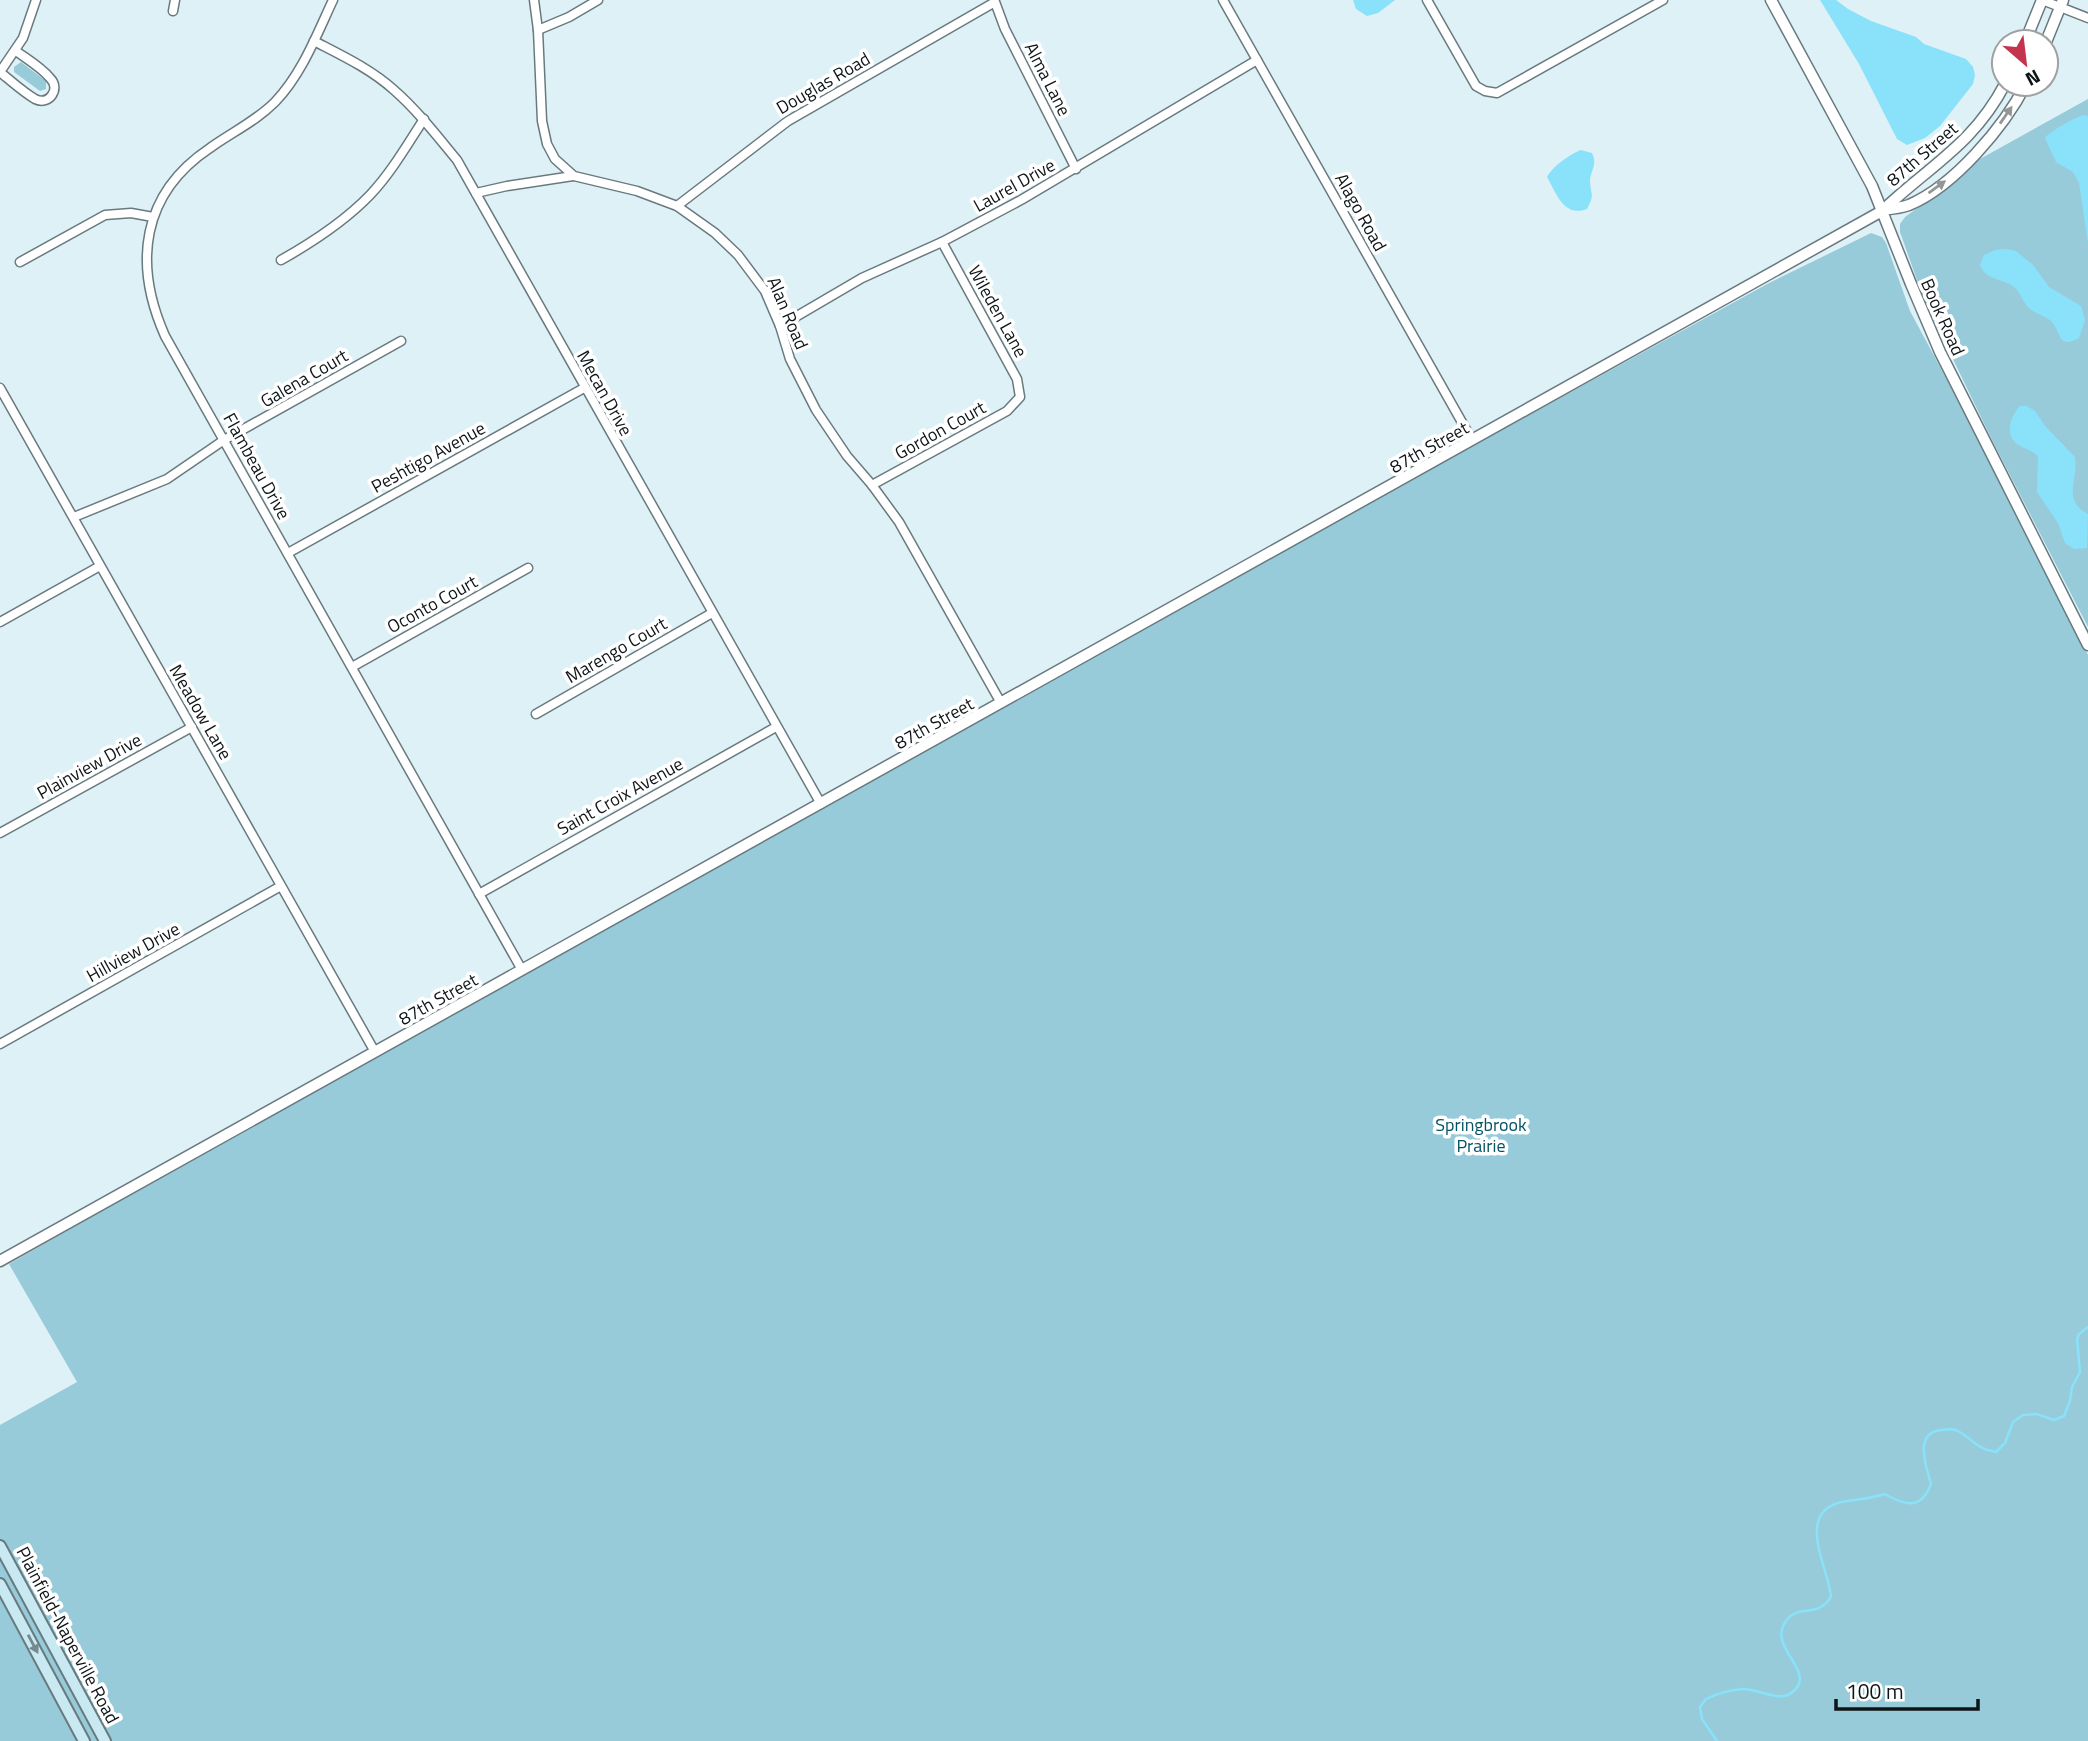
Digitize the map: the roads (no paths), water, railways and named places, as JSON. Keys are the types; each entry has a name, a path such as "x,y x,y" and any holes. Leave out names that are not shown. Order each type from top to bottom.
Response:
{"main road":[{"name":"Plainfield-Naperville Road","path":"0,1546 105,1741"},
{"name":"Plainfield-Naperville Road","path":"0,1584 84,1741"}],"street":[{"path":"16,51 52,80 55,88 46,100 38,100 0,72 16,51 31,19 36,0"},
{"path":"173,11 175,0"},
{"name":"Flambeau Drive","path":"333,0 294,78 276,100 253,122 210,147 171,185 153,217 147,246 146,277 153,309 165,336 522,970"},
{"path":"534,0 542,121 547,144 555,159 574,176"},
{"path":"538,30 569,17 598,0"},
{"name":"Alago Road","path":"1223,0 1472,440"},
{"path":"1427,0 1476,86 1497,93 1663,0"},
{"name":"Book Road","path":"1771,0 1861,164 1940,352 2088,645"},
{"path":"2031,28 2042,0 2062,4 2088,18"},
{"name":"Alma Lane","path":"995,2 1005,29 1076,169"},
{"name":"Douglas Road","path":"677,206 788,121 995,2"},
{"path":"2052,28 2062,4"},
{"name":"Mecan Drive","path":"314,41 356,63 392,88 424,120 457,160 821,804"},
{"name":"Laurel Drive","path":"780,326 862,278 942,242 1076,169 1257,60"},
{"name":"87th Street","path":"0,1261 1882,211 1962,143 1996,98"},
{"name":"87th Street","path":"1882,211 1907,206 1946,181 1992,135 2017,98"},
{"path":"281,260 343,220 370,195 393,167 424,120"},
{"path":"476,193 574,176"},
{"name":"Alan Road","path":"574,176 637,191 677,206 715,233 760,282 780,326 790,359 816,410 910,541 1001,703"},
{"path":"20,262 105,215 131,213 153,217"},
{"name":"Wileden Lane","path":"942,242 1017,379 1020,397"},
{"name":"Galena Court","path":"74,517 167,479 224,440 401,341"},
{"name":"Meadow Lane","path":"0,387 375,1052"},
{"name":"Peshtigo Avenue","path":"288,553 584,388"},
{"name":"Gordon Court","path":"872,485 1007,411 1020,397"},
{"path":"0,622 100,566"},
{"name":"Oconto Court","path":"352,667 528,568"},
{"name":"Marengo Court","path":"536,714 712,613"},
{"name":"Plainview Drive","path":"0,833 192,727"},
{"name":"Saint Croix Avenue","path":"479,894 776,727"},
{"name":"Hillview Drive","path":"0,1044 281,886"}],"waterway":[{"path":"1717,1741 1702,1719 1700,1707 1706,1699 1743,1689 1786,1696 1798,1686 1798,1671 1785,1647 1782,1630 1791,1616 1820,1608 1831,1597 1817,1529 1820,1517 1828,1508 1842,1502 1885,1494 1905,1503 1917,1502 1927,1493 1931,1484 1924,1443 1933,1432 1954,1429 1979,1446 1996,1452 2005,1443 2013,1422 2023,1415 2037,1414 2054,1420 2064,1416 2072,1387 2080,1372 2077,1339 2088,1327"}],"park label":[{"name":"Springbrook Prairie","path":"1481,1134"}]}
